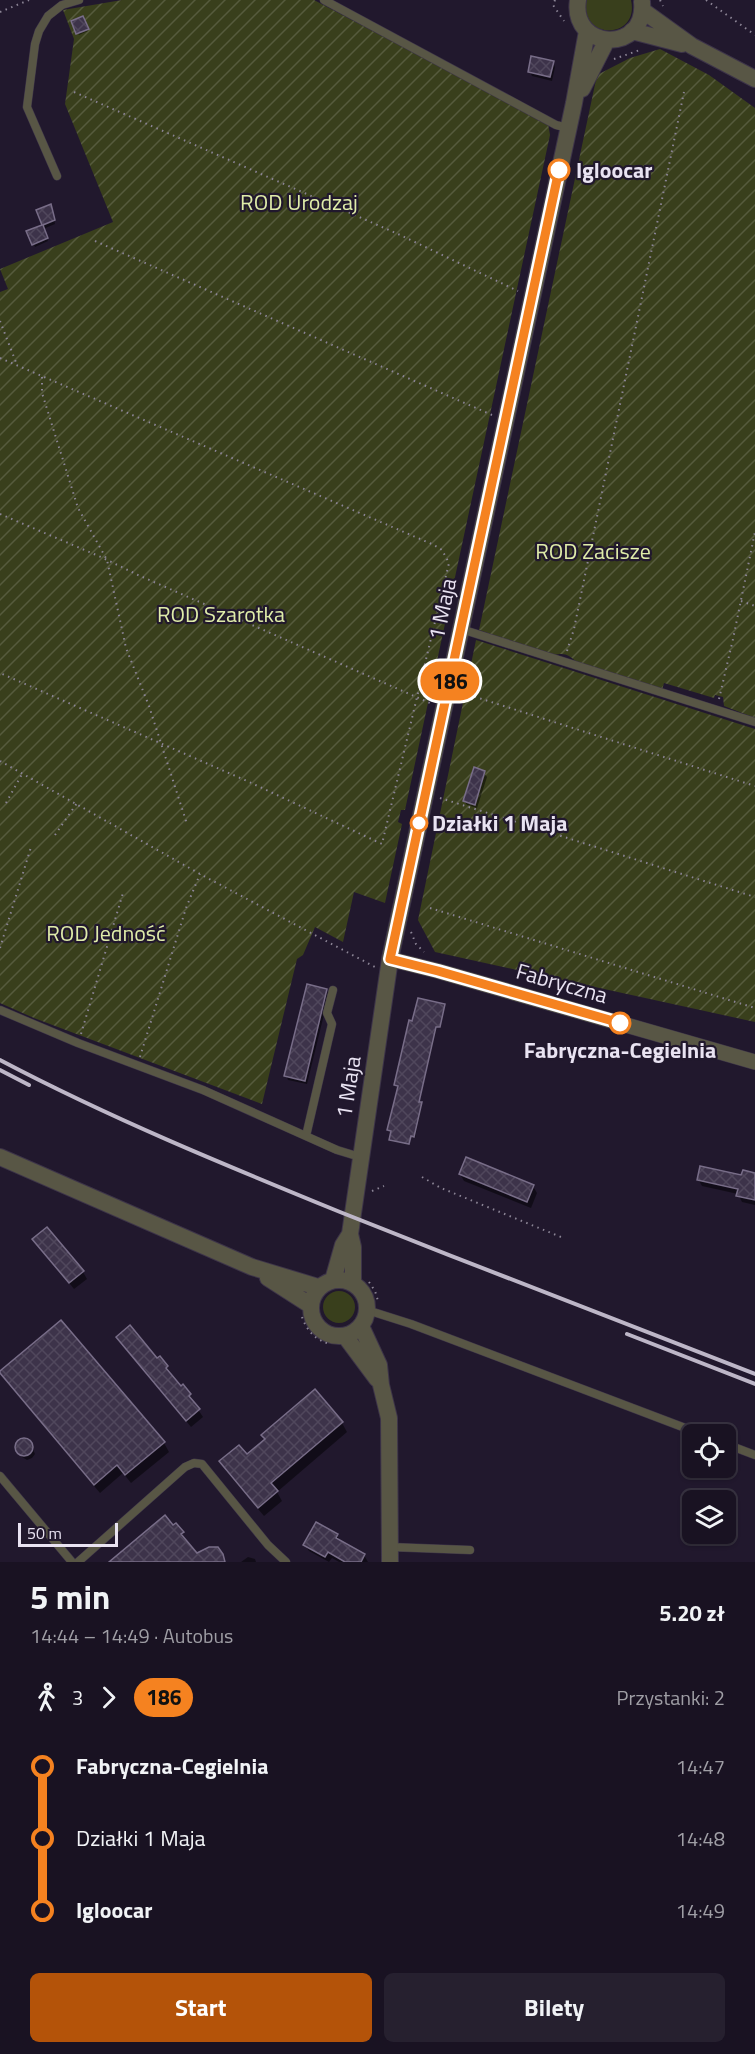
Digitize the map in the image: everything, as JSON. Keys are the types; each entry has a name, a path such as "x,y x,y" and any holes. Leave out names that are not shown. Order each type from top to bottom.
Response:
{"street":[{"path":"576,1 579,18 587,31 596,37 616,40 632,32 639,22 642,5 692,46 755,79"},
{"name":"1 Maja","path":"353,1283 353,1247 350,1234 389,967 574,103 587,31"},
{"path":"632,32 692,46"},
{"name":"1 Maja","path":"574,103 607,40"},
{"name":"Fabryczna","path":"389,967 438,971 755,1062"},
{"path":"0,1157 252,1267 326,1283 347,1280 353,1283 363,1293 367,1310 361,1326 340,1340"},
{"name":"1 Maja","path":"326,1283 350,1234"},
{"path":"252,1267 306,1309 320,1329 340,1340 381,1385"},
{"path":"306,1309 311,1299 326,1283"},
{"path":"361,1326 379,1365 389,1418 390,1554"}],"lane":[{"path":"57,176 27,107 35,44 39,31 48,16 62,5 79,0"},
{"path":"324,0 555,125 568,128"},
{"path":"461,629 755,722"},
{"path":"306,1136 332,1024 327,1013 333,990"},
{"path":"0,1010 78,1043 203,1090 337,1150 360,1157"},
{"path":"367,1310 411,1324 682,1427"},
{"path":"736,1448 755,1455"},
{"path":"78,1562 185,1467 194,1463 202,1464 268,1545 285,1562"},
{"path":"0,1476 72,1562"},
{"path":"390,1554 470,1550"}],"path":[{"path":"0,12 29,0"},
{"path":"553,5 555,0"},
{"path":"706,0 755,35"},
{"path":"611,61 643,48"},
{"path":"74,92 398,234 532,296"},
{"path":"564,662 574,629 684,92"},
{"path":"95,241 505,420"},
{"path":"0,321 17,366"},
{"path":"0,358 442,550 449,563 382,844 0,673"},
{"path":"42,377 42,393 78,508 107,560 126,648 149,705 187,824"},
{"path":"0,514 429,703 444,707"},
{"path":"716,710 755,532"},
{"path":"741,602 755,606"},
{"path":"448,688 755,786"},
{"path":"0,760 200,874 389,967"},
{"path":"6,803 23,773"},
{"path":"426,793 755,897"},
{"path":"55,835 77,803"},
{"path":"0,948 31,847"},
{"path":"138,1065 186,908 200,874"},
{"path":"78,1043 123,893"},
{"path":"430,908 755,1008"},
{"path":"422,1177 441,1188 561,1237 560,1239"},
{"path":"306,1309 306,1326 312,1334 327,1343 340,1340"}],"green space":[{"path":"122,0 314,0 548,123 550,135 405,810 401,810 398,822 402,824 385,903 354,892 343,942 315,927 303,955 297,959 262,1104 0,1003 0,292 8,289 0,269 113,222 65,104 74,39 63,10"},
{"path":"586,0 631,0 631,13 627,23 619,28 600,29 591,23 586,13"},
{"name":"ROD Zacisze","path":"660,49 709,75 755,108 755,718 724,706 723,697 715,695 714,698 664,683 662,690 577,663 566,655 552,656 479,630 597,75 630,58"},
{"path":"476,640 755,729 755,1022 435,952 418,920"},
{"path":"339,1291 350,1296 355,1307 350,1318 339,1323 328,1318 323,1307 328,1296"}],"building":[{"path":"83,16 89,29 76,34 71,21"},
{"path":"531,56 554,61 550,77 528,72"},
{"path":"51,204 55,220 43,225 48,238 32,245 26,231 42,225 36,210"},
{"path":"474,767 485,771 475,805 463,801"},
{"path":"307,984 327,989 305,1081 284,1076"},
{"path":"418,998 445,1004 440,1027 436,1027 419,1102 422,1102 414,1137 411,1136 409,1144 389,1140 391,1131 387,1130 398,1086 394,1085 409,1020 412,1021"},
{"path":"466,1157 534,1185 527,1202 459,1174"},
{"path":"700,1166 741,1175 743,1170 755,1173 755,1200 736,1196 738,1189 697,1180"},
{"path":"47,1227 84,1271 69,1283 32,1239"},
{"path":"61,1320 165,1442 125,1475 117,1465 94,1485 0,1373"},
{"path":"130,1325 157,1358 160,1356 168,1366 166,1368 181,1386 183,1384 200,1409 186,1421 116,1337"},
{"path":"315,1389 343,1422 271,1483 278,1491 258,1508 219,1461 239,1445 247,1454 265,1439 261,1435"},
{"path":"24,1438 30,1441 33,1447 30,1453 24,1456 18,1453 15,1447 18,1441"},
{"path":"165,1515 173,1525 176,1523 184,1532 181,1534 197,1553 209,1547 218,1547 225,1562 109,1562"},
{"path":"316,1522 338,1534 336,1538 365,1554 361,1562 345,1562 328,1552 325,1557 303,1545"}],"railway":[{"path":"0,1060 126,1121 254,1177 755,1374"},
{"path":"0,1070 29,1085"},
{"path":"627,1334 755,1384"}],"bus line":[{"name":"186","path":"559,170 390,959 620,1023"}],"place":[{"name":"Igloocar","path":"559,170"},
{"name":"Działki 1 Maja","path":"419,823"},
{"name":"Fabryczna-Cegielnia","path":"620,1023"}],"park label":[{"name":"ROD Urodzaj","path":"299,202"},
{"name":"ROD Szarotka","path":"221,614"},
{"name":"ROD Jedność","path":"106,933"}]}
